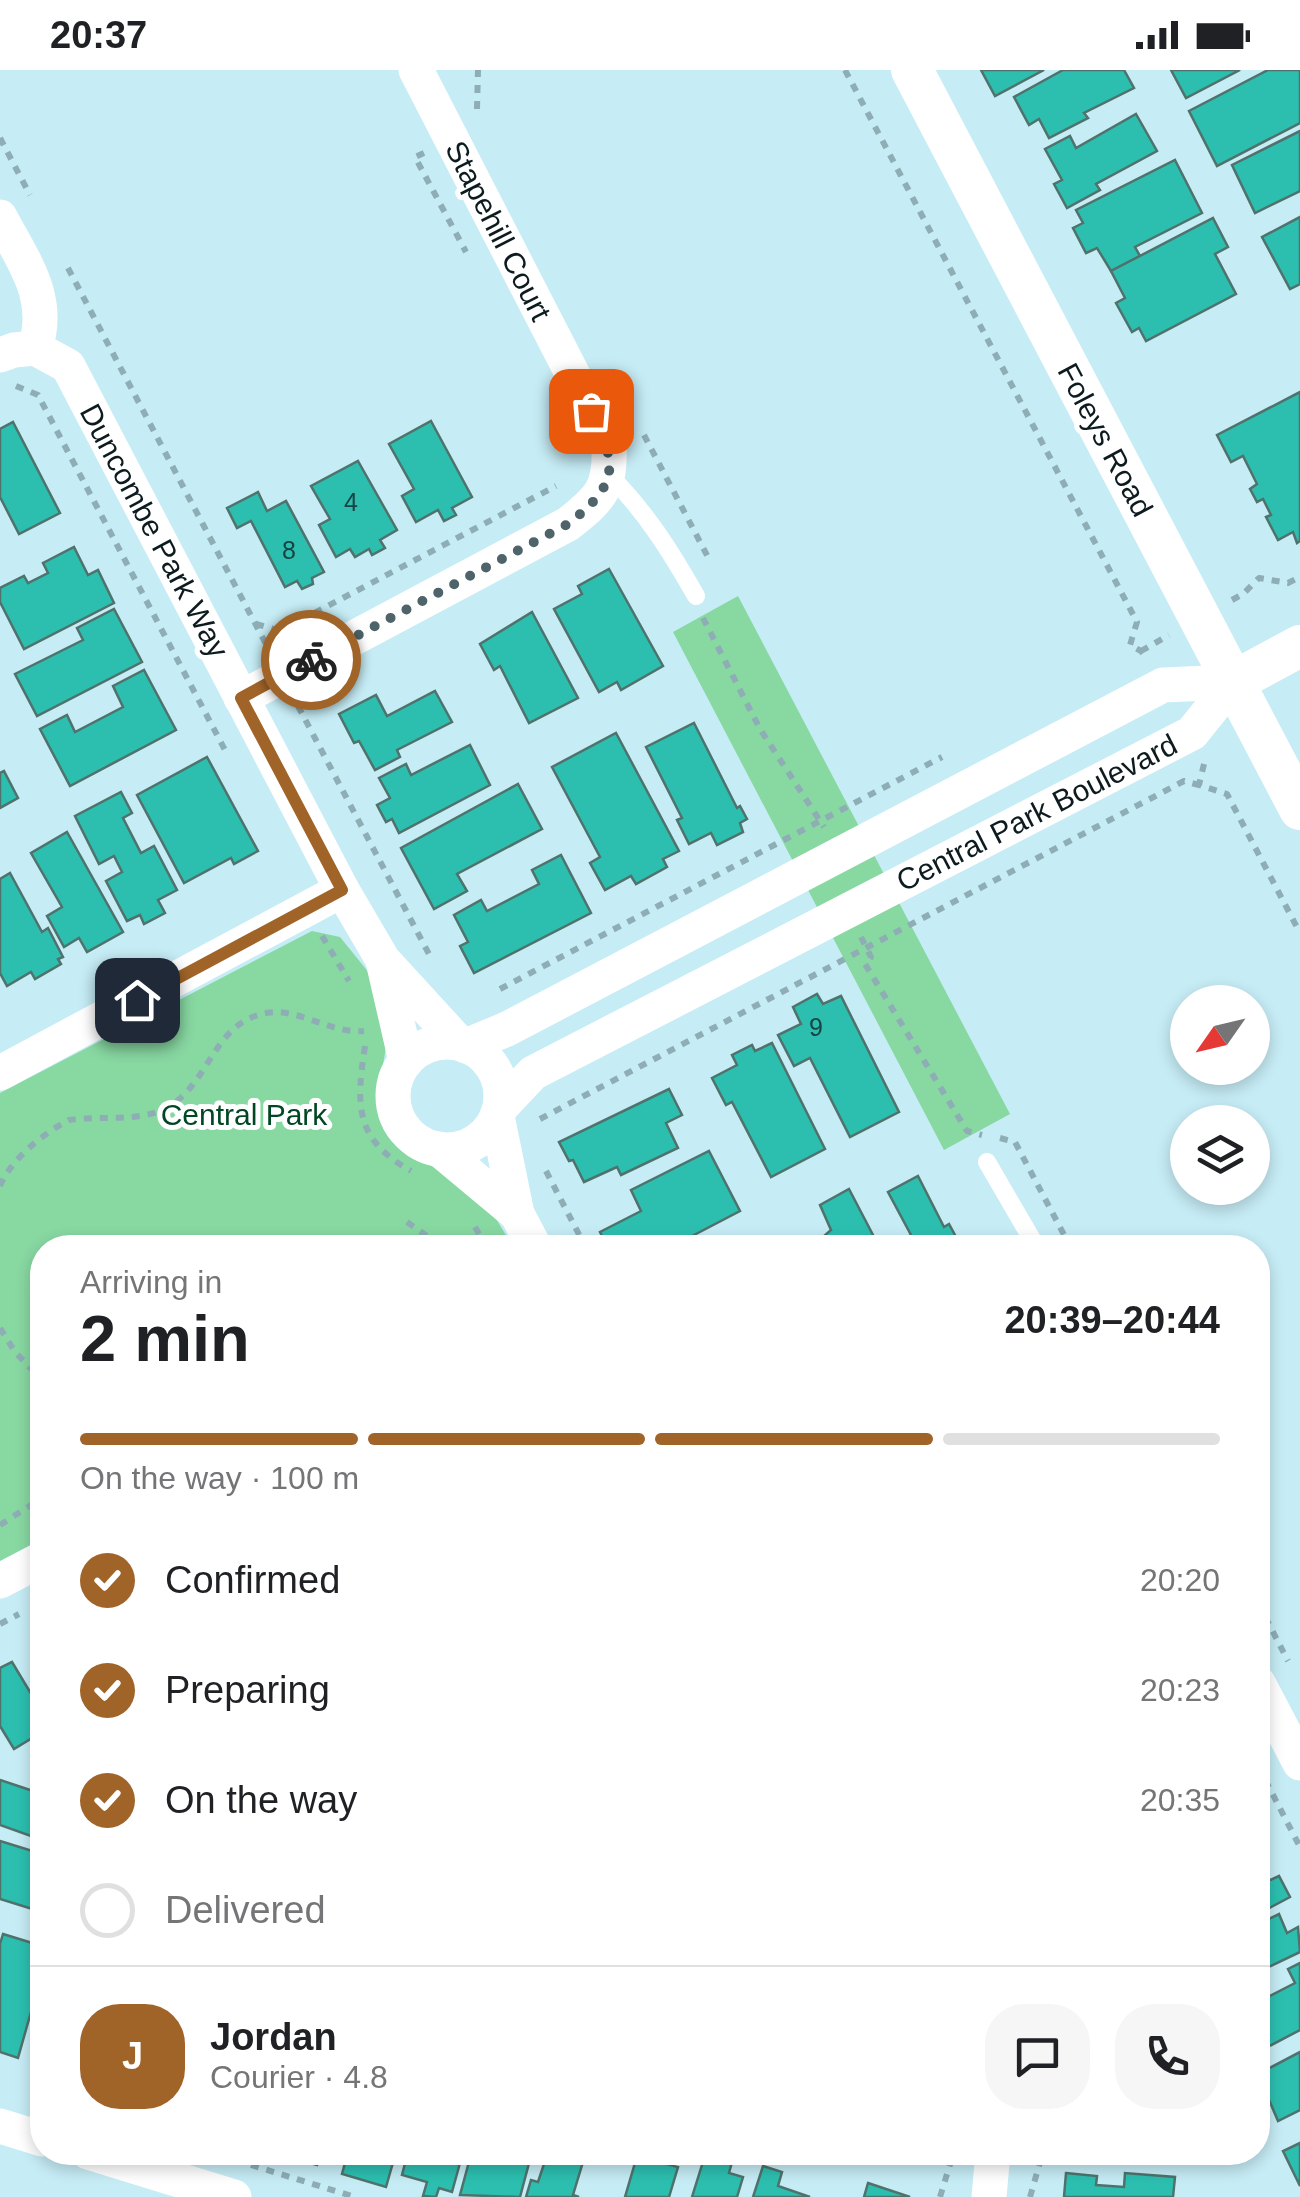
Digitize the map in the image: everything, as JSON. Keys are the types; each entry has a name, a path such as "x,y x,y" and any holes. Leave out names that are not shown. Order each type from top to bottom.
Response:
{"street":[{"name":"Stapehill Court","path":"416,70 608,445 610,476"},
{"name":"Foleys Road","path":"912,70 1300,808"},
{"path":"0,217 42,303 42,326 35,348 14,350 6,370"},
{"name":"Duncombe Park Way","path":"35,348 68,366 342,890 383,960 463,1044"},
{"path":"241,698 568,524 596,502 610,476"},
{"path":"1233,682 1300,646"},
{"name":"Central Park Boulevard","path":"463,1044 506,1029 1163,685 1233,682"},
{"name":"Central Park Boulevard","path":"498,1112 533,1074 1192,734 1233,682"},
{"path":"0,1073 342,890"},
{"name":"Duncombe Park Way","path":"383,960 380,1028 406,1060"},
{"path":"433,1164 488,1132 498,1112 498,1077 480,1053 463,1044 430,1044 406,1060 393,1090 400,1122 423,1144 433,1164 516,1214 528,1235"},
{"path":"498,1112 518,1150 516,1214"},
{"path":"0,1581 30,1565"},
{"path":"1270,1706 1300,1764"},
{"path":"0,2126 30,2135"},
{"path":"130,2165 234,2197"},
{"path":"989,2197 992,2165"}],"lane":[{"path":"610,476 663,538 696,596"},
{"path":"987,1162 1029,1235"}],"path":[{"path":"846,70 1137,622 1124,662"},
{"path":"0,138 36,208"},
{"path":"415,157 471,262"},
{"path":"64,260 436,968"},
{"path":"6,370 38,395 230,759"},
{"path":"255,623 280,631 565,481"},
{"path":"1130,644 1142,650 1163,685"},
{"path":"1192,734 1205,761 1199,785"},
{"path":"500,988 956,750"},
{"path":"577,1235 518,1150 539,1120 1184,781 1227,794 1300,933"},
{"path":"308,909 354,994"},
{"path":"0,1186 11,1166 56,1126 69,1120 156,1113 173,1104 202,1076 210,1056 234,1028 266,1013 288,1014 335,1030 380,1028"},
{"path":"361,1019 380,1028"},
{"path":"380,1028 366,1044 358,1099 364,1127 380,1151 433,1164"},
{"path":"468,1214 480,1235"},
{"path":"407,1222 425,1235"},
{"path":"0,1328 30,1367"},
{"path":"0,1526 30,1507"},
{"path":"1270,1626 1292,1668"},
{"path":"1270,1789 1300,1847"},
{"path":"251,2165 355,2197"},
{"path":"940,2197 950,2165"},
{"path":"1030,2197 1039,2165"}],"green space":[{"path":"738,596 1010,1114 944,1150 673,632"},
{"name":"Central Park","path":"312,931 340,937 374,979 386,1047 377,1101 388,1127 399,1141 442,1164 486,1202 506,1235 30,1235 30,1545 0,1561 0,1093"}],"building":[{"path":"981,70 1044,70 995,96"},
{"path":"1063,70 1124,70 1134,88 1084,113 1088,118 1049,138 1039,119 1029,125 1014,97"},
{"path":"1171,70 1240,70 1186,98"},
{"path":"1268,70 1300,70 1300,123 1217,166 1189,111"},
{"path":"1136,114 1157,151 1096,184 1100,190 1067,208 1054,184 1062,180 1045,149 1070,136 1076,148"},
{"path":"1300,131 1300,191 1255,213 1232,165"},
{"path":"1175,160 1202,213 1135,247 1140,256 1111,271 1097,248 1086,253 1073,228 1083,223 1076,210"},
{"path":"1300,217 1300,284 1290,289 1262,237"},
{"path":"1213,218 1228,247 1215,254 1236,294 1146,341 1139,328 1132,332 1116,303 1125,298 1111,271"},
{"path":"1300,392 1297,543 1293,532 1278,540 1266,517 1271,515 1263,499 1257,502 1250,489 1257,484 1243,456 1231,462 1217,435"},
{"path":"431,421 472,497 452,508 456,515 444,521 438,510 416,522 402,496 414,489 389,444"},
{"path":"13,422 60,513 19,534 0,497 0,429"},
{"path":"358,461 397,530 380,540 385,548 372,555 369,549 355,557 350,549 336,557 319,525 330,519 311,486"},
{"path":"258,492 267,511 286,501 324,572 312,578 313,584 302,589 297,581 285,587 251,521 237,528 227,508"},
{"path":"74,547 88,575 98,570 114,603 24,649 0,602 0,588 24,576 28,583 48,573 43,563"},
{"path":"609,569 663,666 621,690 617,682 599,692 554,609 582,594 578,586"},
{"path":"114,609 142,662 37,716 15,674 83,640 77,628"},
{"path":"532,612 578,698 529,723 500,666 494,670 480,644"},
{"path":"144,670 176,730 70,786 40,729 67,715 75,732 123,707 113,686"},
{"path":"435,691 452,722 397,750 400,757 375,770 359,741 354,743 339,714 376,695 387,716"},
{"path":"694,723 737,808 740,806 747,819 740,823 743,832 717,845 711,833 689,844 677,820 682,818 646,747"},
{"path":"616,733 679,851 663,859 667,867 636,884 631,876 605,890 590,863 600,857 552,767"},
{"path":"470,745 490,785 399,833 392,819 386,822 377,805 390,798 379,778 406,764 411,775"},
{"path":"207,757 258,851 234,864 231,858 184,883 137,795"},
{"path":"4,771 18,798 0,808 0,773"},
{"path":"518,784 542,829 457,874 467,891 434,909 401,848"},
{"path":"121,792 132,813 123,818 141,853 154,846 177,890 158,900 165,913 144,924 140,915 127,921 106,881 122,872 114,856 99,864 75,816"},
{"path":"67,832 123,932 87,952 79,938 64,947 47,916 62,907 31,853"},
{"path":"561,855 591,913 474,973 460,946 468,942 454,915 481,900 487,911 539,884 532,870"},
{"path":"10,873 42,932 48,928 63,957 58,959 61,964 35,979 31,972 7,986 0,973 0,879"},
{"path":"817,994 823,1004 841,996 899,1112 850,1137 810,1058 794,1066 778,1035 801,1024 793,1007"},
{"path":"772,1043 825,1149 771,1177 732,1102 726,1105 712,1078 737,1065 732,1055 752,1045 755,1051"},
{"path":"669,1089 682,1115 666,1123 678,1148 621,1175 617,1167 584,1182 559,1142"},
{"path":"709,1151 740,1211 694,1235 602,1235 600,1232 641,1211 631,1190"},
{"path":"918,1176 944,1227 949,1224 955,1235 911,1235 888,1192"},
{"path":"849,1189 873,1235 825,1235 831,1230 820,1205"},
{"path":"12,1662 30,1692 30,1739 14,1749 0,1726 0,1668"},
{"path":"0,1780 30,1790 30,1836 0,1825"},
{"path":"0,1841 30,1850 30,1908 0,1899"},
{"path":"1279,1876 1290,1897 1270,1908 1270,1880"},
{"path":"1279,1914 1287,1933 1298,1927 1300,1952 1270,1966 1270,1918"},
{"path":"3,1934 30,1942 30,2016 18,2058 0,2052"},
{"path":"1300,1963 1300,2030 1270,2046 1270,1996 1295,1983 1288,1969"},
{"path":"1300,2052 1300,2110 1278,2121 1270,2102 1270,2068"},
{"path":"1300,2143 1300,2186 1283,2151"},
{"path":"344,2165 392,2165 386,2187 342,2174"},
{"path":"405,2165 459,2165 452,2192 439,2188 436,2197 423,2196 427,2182 402,2175"},
{"path":"468,2165 529,2165 520,2197 460,2195"},
{"path":"544,2165 582,2165 573,2195 579,2197 526,2197 531,2180 538,2182"},
{"path":"634,2165 678,2167 669,2197 625,2197"},
{"path":"702,2165 731,2165 729,2173 743,2177 737,2197 692,2197"},
{"path":"763,2166 782,2172 778,2186 810,2197 753,2197"},
{"path":"1066,2173 1097,2176 1096,2185 1124,2187 1125,2173 1175,2177 1173,2197 1064,2197"},
{"path":"868,2183 910,2197 864,2197"}],"way so far":[{"path":"311,660 568,524 596,502 610,476 608,445 591,411"}],"route":[{"path":"137,1000 342,890 241,698 311,660"}]}
